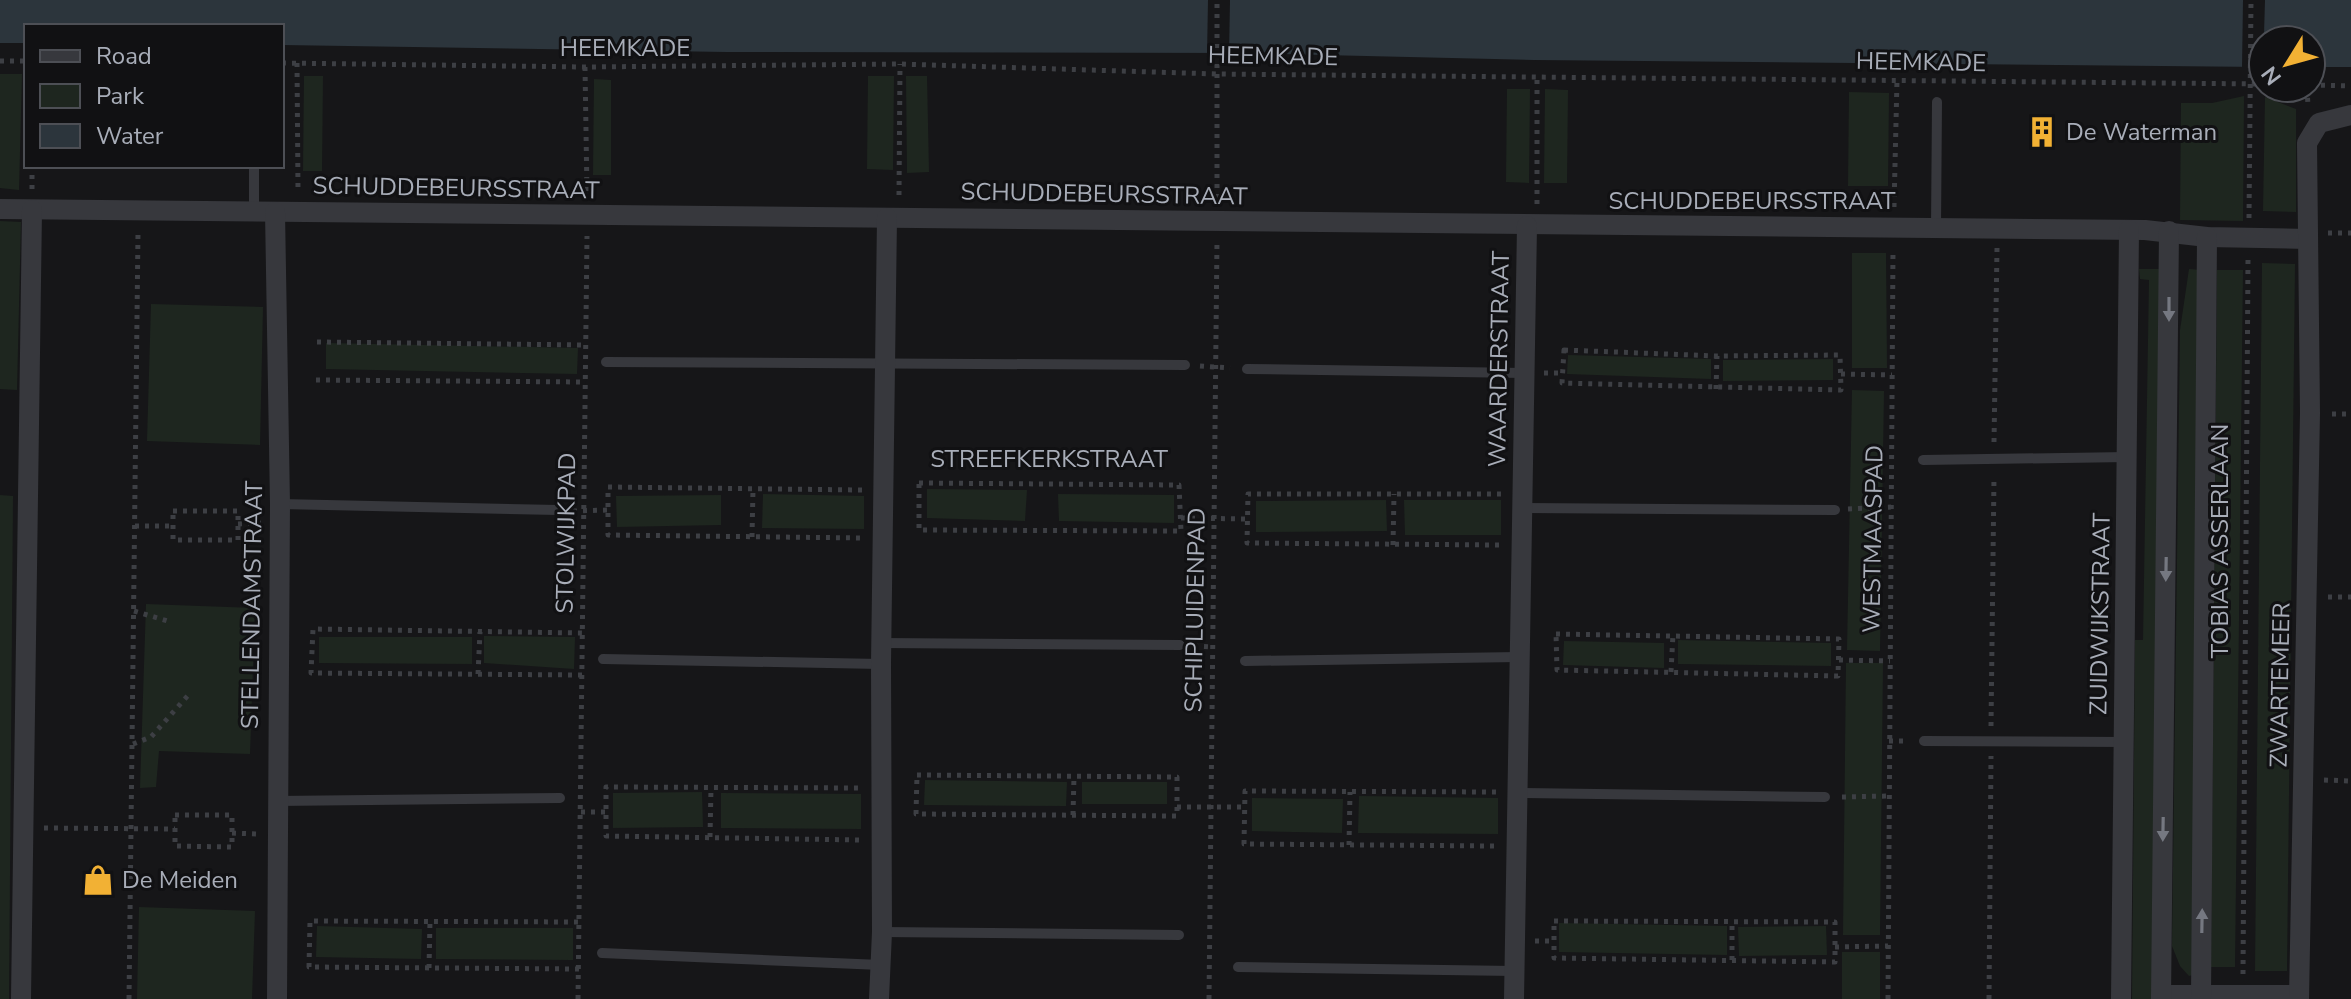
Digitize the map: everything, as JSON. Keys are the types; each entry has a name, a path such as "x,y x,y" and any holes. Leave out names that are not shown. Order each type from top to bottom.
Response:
{"street":[{"name":"ZWARTEMEER","path":"2161,997 2298,997 2310,429 2307,143 2319,123 2351,115"},
{"name":"SCHUDDEBEURSSTRAAT","path":"0,209 2129,230 2169,231 2207,237"},
{"path":"21,999 32,210"},
{"name":"STELLENDAMSTRAAT","path":"264,212 280,504 277,999"},
{"path":"879,999 885,362 893,218"},
{"name":"WAARDERSTRAAT","path":"1514,999 1527,226"},
{"name":"ZUIDWIJKSTRAAT","path":"2121,999 2129,230"},
{"path":"2161,997 2169,231"},
{"path":"2207,237 2308,239"},
{"name":"TOBIAS ASSERLAAN","path":"2201,997 2207,237"}],"lane":[{"path":"1936,228 1937,102"},
{"path":"254,168 264,212"},
{"path":"606,362 1185,365"},
{"path":"1247,369 1524,373"},
{"path":"1923,460 2129,457"},
{"path":"1522,501 1835,510"},
{"path":"280,504 558,510"},
{"path":"603,659 1180,645"},
{"path":"1245,661 1519,657"},
{"path":"1924,741 2125,742"},
{"path":"1517,793 1825,797"},
{"path":"276,801 560,798"},
{"path":"882,932 1179,935"},
{"path":"602,953 881,965"},
{"path":"1238,967 1514,971"}],"path":[{"name":"SCHIPLUIDENPAD","path":"1209,999 1217,0"},
{"name":"TOBIAS ASSERLAAN","path":"2251,0 2251,24"},
{"path":"0,61 24,61"},
{"name":"HEEMKADE","path":"284,63 585,67 900,64 1216,74 2247,84"},
{"path":"297,63 298,212"},
{"path":"893,218 900,64"},
{"name":"STOLWIJKPAD","path":"578,999 588,215 585,67"},
{"path":"1527,226 1537,205 1537,77"},
{"name":"WESTMAASPAD","path":"1888,999 1893,228 1897,80"},
{"path":"2327,85 2351,86"},
{"name":"TOBIAS ASSERLAAN","path":"2243,995 2250,104"},
{"path":"129,999 139,211"},
{"path":"1989,999 1997,229"},
{"path":"317,342 586,345"},
{"path":"1564,350 1717,356 1840,355 1841,374 1841,390 1562,383 1564,350"},
{"path":"1716,389 1717,356"},
{"path":"1185,365 1247,369"},
{"path":"1841,374 1893,375"},
{"path":"316,380 586,382"},
{"name":"STREEFKERKSTRAAT","path":"919,483 1179,485 1181,518 1181,531 919,530 919,483"},
{"path":"883,490 608,487 608,535 883,538"},
{"path":"752,537 753,489"},
{"name":"WAARDERSTRAAT","path":"1248,519 1248,494 1394,494 1522,501"},
{"path":"1393,545 1394,494"},
{"path":"1835,510 1891,507"},
{"path":"584,511 608,510"},
{"path":"173,511 238,511 238,540 173,540 173,526 173,511"},
{"name":"STREEFKERKSTRAAT","path":"1181,518 1214,518"},
{"path":"1214,518 1248,519 1247,543 1521,546"},
{"path":"135,526 173,526"},
{"path":"134,611 171,622"},
{"path":"582,675 311,673 313,629 583,633"},
{"path":"478,674 480,632"},
{"path":"1556,634 1839,639 1839,660 1838,676 1557,670 1556,634"},
{"path":"1671,672 1673,634"},
{"path":"1839,660 1890,661"},
{"path":"133,744 151,737 191,692"},
{"path":"917,775 1074,776 1177,777 1177,816 916,814 917,775"},
{"path":"1073,815 1074,776"},
{"path":"882,840 606,836 606,787 883,789"},
{"path":"710,837 711,788"},
{"path":"1516,847 1244,844 1245,791 1517,793"},
{"path":"1349,845 1350,792"},
{"path":"1825,797 1889,796"},
{"path":"1177,807 1245,807"},
{"path":"581,812 606,812"},
{"path":"175,815 232,815 232,847 175,846 175,829 175,815"},
{"path":"23,828 175,829"},
{"path":"579,969 309,967 310,921 580,922"},
{"path":"429,968 430,921"},
{"path":"1554,921 1835,922 1835,947 1835,962 1554,958 1554,921"},
{"path":"1732,921 1732,960"},
{"path":"1835,947 1888,946"}],"green space":[{"path":"0,74 22,74 19,190 0,188"},
{"path":"304,76 323,76 322,171 303,171"},
{"path":"868,76 894,76 893,170 867,169"},
{"path":"906,76 927,76 929,172 907,173"},
{"path":"594,79 611,80 611,175 593,175"},
{"path":"1507,89 1530,89 1529,183 1506,182"},
{"path":"1545,89 1568,90 1567,183 1544,183"},
{"path":"1849,92 1889,93 1888,186 1848,186"},
{"path":"2244,96 2243,221 2180,220 2181,103 2212,103"},
{"path":"2265,104 2283,104 2296,109 2296,212 2263,211"},
{"path":"0,221 21,222 17,390 0,389"},
{"path":"1852,253 1886,253 1887,368 1852,368"},
{"path":"2262,263 2295,264 2287,971 2255,971"},
{"path":"2139,269 2162,269 2155,999 2132,999 2135,640 2143,640 2149,280 2140,279"},
{"path":"2189,269 2201,270 2193,975 2189,976 2180,966 2172,946 2180,330"},
{"path":"2217,270 2243,270 2235,967 2211,967"},
{"path":"151,304 263,307 260,445 147,441"},
{"path":"326,343 578,348 577,374 326,369"},
{"path":"1568,355 1711,359 1711,379 1567,374"},
{"path":"1833,359 1833,380 1723,381 1723,360"},
{"path":"1852,390 1884,391 1880,651 1847,650"},
{"path":"927,489 1027,490 1025,521 927,518"},
{"path":"763,494 864,496 864,529 762,528"},
{"path":"1058,494 1174,495 1174,523 1059,521"},
{"path":"0,495 13,496 9,999 0,999"},
{"path":"721,495 721,525 617,527 616,496"},
{"path":"1386,500 1387,531 1256,532 1256,501"},
{"path":"1404,500 1501,500 1501,535 1405,535"},
{"path":"146,604 255,608 250,754 159,751 156,787 140,788"},
{"path":"484,636 575,637 574,669 484,663"},
{"path":"319,637 472,637 472,664 319,663"},
{"path":"1678,640 1831,643 1831,666 1678,664"},
{"path":"1564,641 1664,643 1664,668 1563,665"},
{"path":"1846,663 1883,663 1880,935 1843,935"},
{"path":"925,780 1067,782 1066,806 924,805"},
{"path":"1082,782 1167,782 1167,804 1082,804"},
{"path":"702,792 703,827 613,828 613,793"},
{"path":"721,793 861,794 861,829 721,828"},
{"path":"1359,796 1498,798 1498,834 1358,833"},
{"path":"1252,798 1343,799 1342,833 1252,831"},
{"path":"139,907 255,911 252,999 137,999"},
{"path":"1559,923 1727,926 1727,955 1559,952"},
{"path":"317,926 422,929 421,959 316,957"},
{"path":"1826,926 1827,955 1739,956 1738,927"},
{"path":"436,928 573,928 573,960 436,959"},
{"path":"1842,952 1880,952 1880,999 1842,999"}],"water":[{"path":"0,0 2351,0 2351,67 2327,67 2327,24 2247,24 2247,67 1534,60 1244,53 726,52 284,45 284,24 24,24 24,43 0,43"}],"pier":[{"path":"1208,0 1230,0 1229,56 1207,56"},
{"path":"2243,0 2265,0 2264,24 2247,24 2247,69 2242,69"}],"place":[{"name":"De Waterman","path":"2042,132"},
{"name":"De Meiden","path":"98,880"}]}
